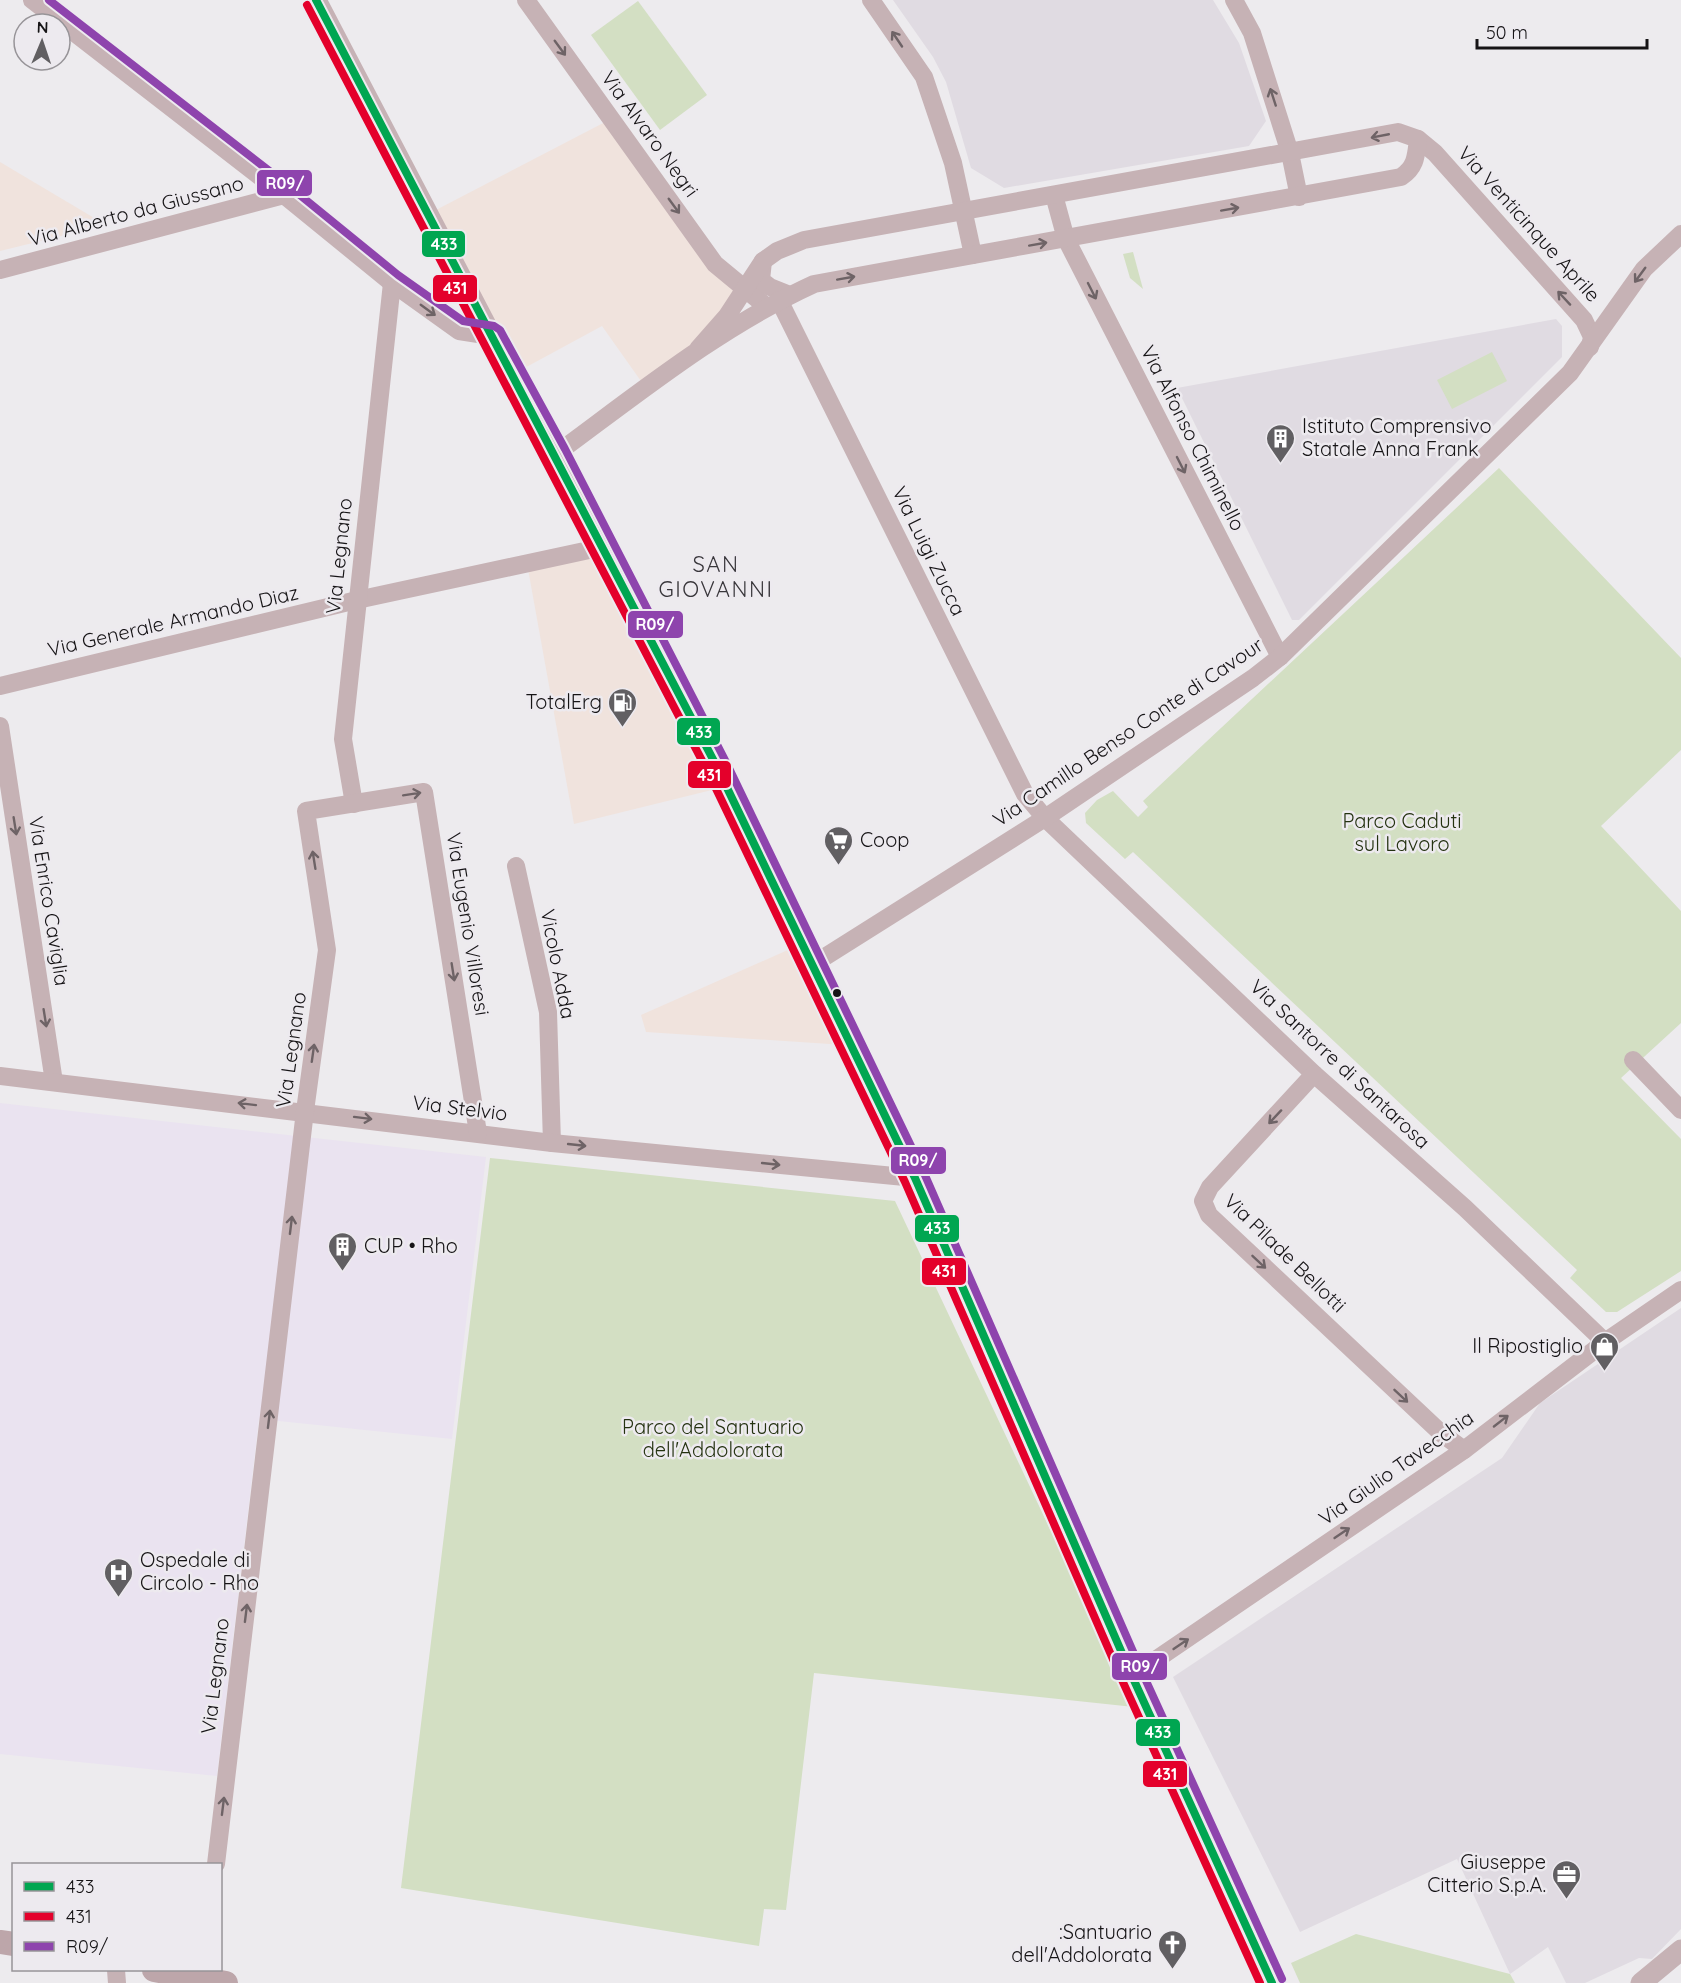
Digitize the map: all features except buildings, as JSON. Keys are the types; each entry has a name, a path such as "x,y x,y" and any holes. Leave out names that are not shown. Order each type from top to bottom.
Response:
{"main road":[{"path":"166,1971 202,1974 226,1983"}],"street":[{"path":"32,0 284,195 392,283 459,332 491,336"},
{"path":"316,0 491,336 556,454 717,767 915,1178 1132,1676 1272,1983"},
{"name":"Via Alvaro Negri","path":"526,0 716,264 746,288"},
{"path":"871,0 924,78 941,123 965,211 973,255"},
{"path":"1234,0 1252,33 1290,153 1299,196"},
{"path":"556,454 698,349 779,301 814,284 1401,177 1411,170 1416,159 1418,139 1398,132 804,240 777,251 763,261 727,316 698,349"},
{"name":"Via Venticinque Aprile","path":"1418,139 1435,153 1584,320 1592,337 1590,347"},
{"name":"Via Alberto da Giussano","path":"0,270 284,195"},
{"path":"1054,195 1066,239"},
{"name":"Via Camillo Benso Conte di Cavour","path":"812,965 1045,818 1253,678 1280,657 1570,373 1644,269 1681,234"},
{"name":"Via Alfonso Chiminello","path":"1066,239 1280,657"},
{"path":"763,261 761,280 770,287 779,301"},
{"name":"Via Legnano","path":"216,1863 305,1111 327,950 306,811 354,804 343,739 392,283"},
{"path":"746,288 779,301"},
{"name":"Via Luigi Zucca","path":"779,301 1025,794 1045,818"},
{"name":"Via Generale Armando Diaz","path":"0,686 357,600 603,547"},
{"name":"Via Enrico Caviglia","path":"0,726 54,1082"},
{"name":"Via Eugenio Villoresi","path":"354,804 424,792 478,1133"},
{"name":"Via Santorre di Santarosa","path":"1045,818 1314,1074 1465,1208 1605,1342"},
{"name":"Vicolo Adda","path":"516,866 548,1012 552,1143"},
{"path":"1633,1060 1681,1110"},
{"name":"Via Pilade Bellotti","path":"1314,1074 1210,1187 1203,1201 1209,1215 1441,1433 1464,1450"},
{"name":"Via Stelvio","path":"0,1076 305,1111 552,1143 915,1178"},
{"name":"Via Giulio Tavecchia","path":"1132,1676 1464,1450 1605,1342 1681,1290"},
{"path":"1641,1983 1681,1953"},
{"path":"1663,1983 1666,1973 1681,1953"}],"shaded area":[{"path":"893,0 1213,0 1239,43 1266,121 1249,146 1004,188 971,168 946,82 933,57"},
{"path":"609,120 738,289 696,344 643,384 602,326 519,371 434,211"},
{"path":"0,162 106,225 0,251"},
{"path":"1556,319 1562,326 1562,357 1299,620 1292,620 1177,388"},
{"path":"601,552 724,787 574,824 528,569"},
{"path":"799,945 845,1045 646,1032 641,1015"},
{"name":"Ospedale di Circolo - Rho","path":"0,1103 486,1157 452,1439 259,1419 217,1776 0,1754"},
{"path":"1681,1308 1681,1929 1652,1959 1639,1958 1585,1983 1566,1983 1548,1947 1510,1974 1457,1859 1300,1932 1173,1677 1502,1458 1540,1403"}],"green space":[{"path":"638,1 707,95 660,130 591,35"},
{"path":"1133,252 1143,289 1130,278 1123,254"},
{"path":"1492,352 1507,381 1452,409 1437,380"},
{"name":"Parco Caduti sul Lavoro","path":"1499,468 1681,658 1681,750 1601,826 1681,911 1681,1023 1621,1078 1681,1139 1681,1271 1617,1312 1606,1312 1570,1278 1577,1270 1133,852 1125,859 1086,823 1085,813 1097,800 1113,791 1138,817 1148,807 1143,801"},
{"name":"Parco del Santuario dell'Addolorata","path":"490,1158 895,1201 1134,1707 814,1673 786,1910 764,1909 759,1946 401,1888"},
{"path":"1356,1934 1510,1974 1515,1983 1300,1983 1291,1963"}],"transit line":[{"name":"R09/","path":"49,0 290,187 398,275 463,321 494,326 500,330 565,449 726,762 924,1173 1142,1672 1282,1979"},
{"name":"433","path":"316,0 717,767 915,1178 1132,1676 1272,1983"},
{"name":"431","path":"307,5 708,772 905,1182 1122,1680 1260,1983"}],"place":[{"name":"Istituto Comprensivo Statale Anna Frank","path":"1281,464"},
{"name":"TotalErg","path":"623,728"},
{"name":"Coop","path":"839,866"},
{"name":"CUP • Rho","path":"343,1272"},
{"name":"Il Ripostiglio","path":"1604,1372"},
{"name":"Ospedale di Circolo - Rho","path":"119,1598"},
{"name":"Giuseppe Citterio S.p.A.","path":"1567,1900"},
{"name":":Santuario dell'Addolorata","path":"1173,1970"}],"district":[{"name":"SAN GIOVANNI","path":"716,576"}]}
